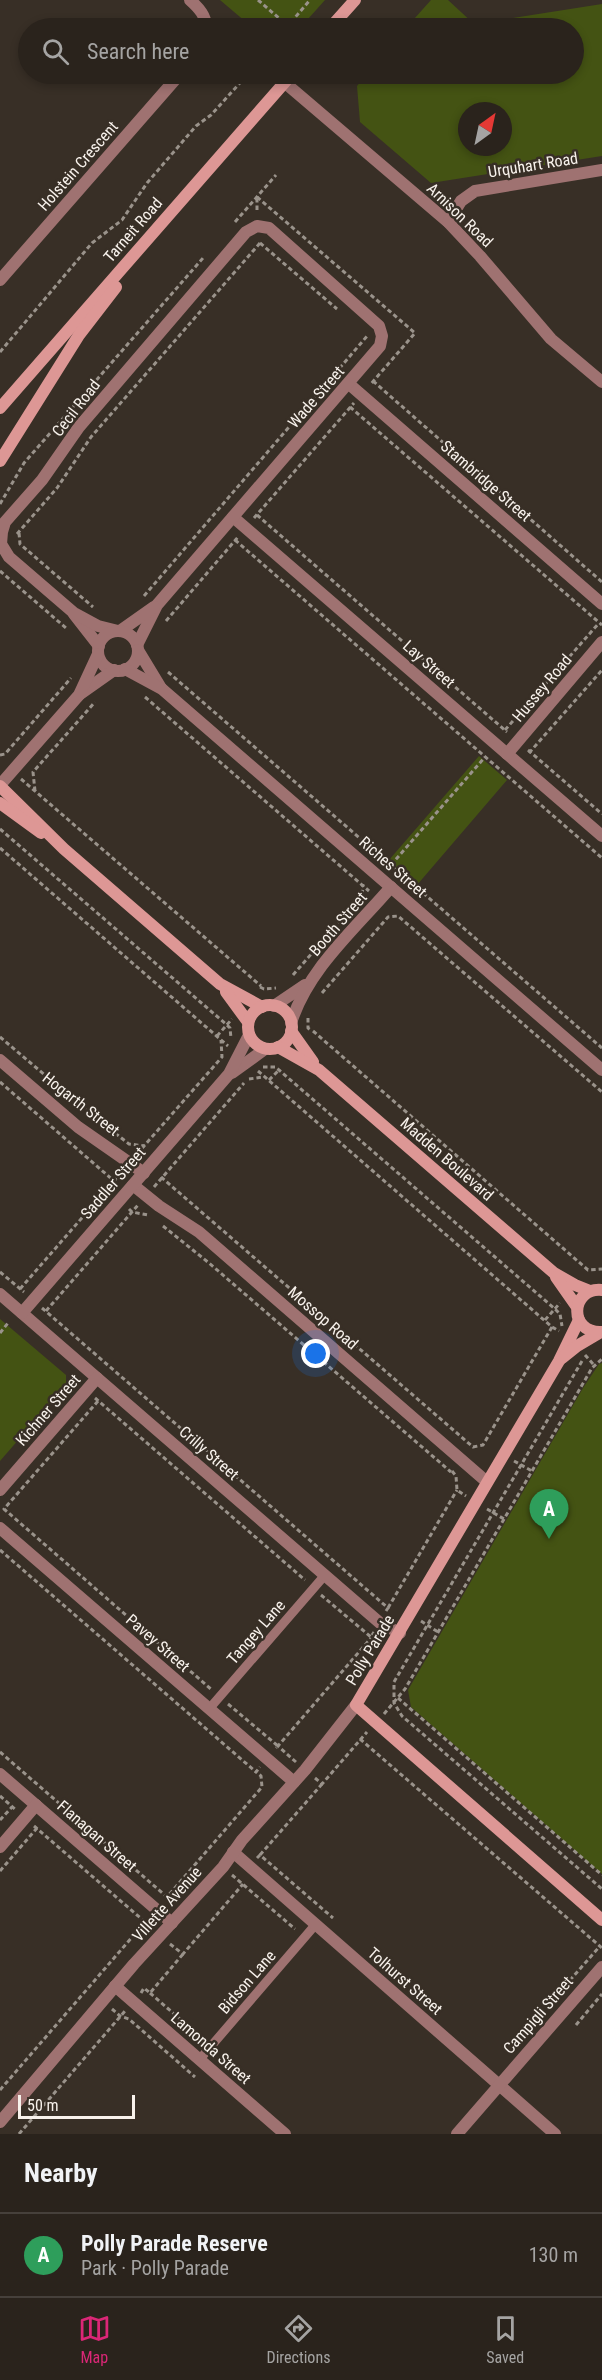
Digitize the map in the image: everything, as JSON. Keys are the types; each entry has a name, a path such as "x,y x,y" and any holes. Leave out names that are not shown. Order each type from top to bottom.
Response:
{"street":[{"path":"190,0 200,9 205,18"},
{"path":"339,18 355,0"},
{"name":"Holstein Crescent","path":"0,280 171,84"},
{"name":"Tarneit Road","path":"0,408 283,84"},
{"name":"Arnison Road","path":"295,84 448,222 551,339 602,382"},
{"path":"0,461 101,305 172,220 216,161"},
{"name":"Urquhart Road","path":"448,222 461,201 475,191 602,170"},
{"name":"Wade Street","path":"137,647 158,605 380,346 382,336 379,326 276,233 269,228 257,226"},
{"name":"Cecil Road","path":"4,550 1,538 5,522 42,480 79,427 246,232 257,226"},
{"name":"Stambridge Street","path":"349,384 602,604"},
{"name":"Lay Street","path":"233,517 602,836"},
{"path":"4,550 74,613 98,626 131,636 137,647 134,662 79,695 0,785 64,849 244,1005 249,1035 258,1046 265,1049 284,1044 291,1027 292,1001"},
{"name":"Wade Street","path":"119,631 158,605"},
{"path":"74,613 99,650 104,664 119,670"},
{"path":"79,695 105,635 119,631"},
{"name":"Hussey Road","path":"507,754 602,642"},
{"name":"Riches Street","path":"137,647 162,689"},
{"name":"Riches Street","path":"119,670 162,689 602,1070"},
{"path":"0,803 64,849"},
{"name":"Booth Street","path":"268,1006 292,1001 391,887"},
{"path":"244,1005 268,1006 285,1012 291,1027"},
{"path":"248,1022 256,1010 268,1006"},
{"name":"Madden Boulevard","path":"291,1027 296,1049 554,1273 575,1286 598,1289"},
{"name":"Saddler Street","path":"22,1313 229,1074 249,1035"},
{"name":"Madden Boulevard","path":"278,1047 296,1049"},
{"name":"Saddler Street","path":"229,1074 265,1049"},
{"name":"Hogarth Street","path":"0,1060 78,1127 144,1173"},
{"name":"Mossop Road","path":"133,1185 159,1206 199,1232 487,1482"},
{"name":"Madden Boulevard","path":"554,1273 577,1306"},
{"path":"598,1289 584,1295 577,1306 579,1320 588,1330 602,1332"},
{"name":"Crilly Street","path":"0,1294 380,1623 400,1633"},
{"name":"Polly Parade","path":"579,1320 559,1361 356,1705 602,1920"},
{"name":"Polly Parade","path":"559,1361 577,1346 602,1332"},
{"name":"Kichner Street","path":"0,1490 97,1378"},
{"name":"Pavey Street","path":"0,1528 294,1782"},
{"name":"Villette Avenue","path":"0,2122 115,1986 223,1867 253,1827 294,1782 356,1705"},
{"name":"Flanagan Street","path":"0,1774 172,1923"},
{"path":"0,1847 36,1805"},
{"name":"Tolhurst Street","path":"233,1852 555,2134"},
{"name":"Campigli Street","path":"457,2134 602,1966"},
{"name":"Lamonda Street","path":"115,1986 285,2134"}],"lane":[{"name":"Tangey Lane","path":"209,1709 325,1575"},
{"name":"Bidson Lane","path":"200,2059 316,1924"}],"path":[{"path":"258,0 277,18"},
{"path":"295,18 310,0"},
{"path":"0,352 92,243 122,220 147,183 196,126 212,115 239,84"},
{"path":"234,224 276,175"},
{"path":"257,197 257,226 260,243 341,312"},
{"path":"161,626 415,333 257,197"},
{"path":"4,550 57,488 91,437 260,243"},
{"path":"0,504 24,463 210,250"},
{"path":"140,601 368,336 359,328"},
{"path":"373,381 602,582"},
{"path":"350,407 600,624 505,730"},
{"path":"257,515 602,814"},
{"path":"19,532 20,544 106,616 98,626"},
{"path":"235,540 602,858"},
{"path":"0,571 74,635"},
{"path":"510,778 602,670"},
{"path":"168,672 602,1048"},
{"path":"0,755 5,754 72,678"},
{"path":"141,693 363,884"},
{"path":"35,791 33,772 97,699"},
{"path":"391,865 485,757"},
{"path":"12,771 264,989 278,988 308,1015 308,1028 588,1270 602,1269"},
{"path":"0,829 227,1025 230,1028 232,1046 228,1046 0,848"},
{"path":"331,931 362,895 363,884 384,859"},
{"path":"320,995 387,917 398,916 602,1092"},
{"path":"292,976 323,940"},
{"path":"217,1036 261,986"},
{"path":"269,1081 313,1031"},
{"path":"0,1037 129,1144 145,1146"},
{"path":"275,1066 279,1070 555,1309 560,1314 563,1333 552,1327 258,1072 256,1067 275,1066"},
{"path":"0,1082 114,1181"},
{"path":"162,1178 473,1447 483,1445 552,1327"},
{"path":"132,1212 147,1214 203,1258 451,1472"},
{"path":"0,1333 8,1323"},
{"path":"591,1352 586,1356 553,1407 394,1682 394,1703 402,1716 602,1889"},
{"path":"586,1356 594,1365"},
{"path":"376,1722 398,1698 428,1651 594,1365 602,1359"},
{"path":"0,1514 98,1401"},
{"path":"388,1608 457,1490"},
{"path":"4,1509 278,1746 256,1772"},
{"path":"0,1550 261,1776 262,1787 0,2090"},
{"path":"398,1698 602,1875"},
{"path":"360,1739 601,1947 550,2003"},
{"path":"0,1752 167,1897"},
{"path":"260,1855 322,1784"},
{"path":"0,1820 12,1806"},
{"path":"0,1871 37,1828"},
{"path":"223,1867 305,1938"},
{"path":"150,1993 183,1954"},
{"path":"88,1988 120,2016 129,2019 195,2077"},
{"path":"26,2134 20,2132 144,1988 211,2046"},
{"path":"576,2025 602,1994"}],"green space":[{"path":"220,0 325,0 309,18 241,18"},
{"path":"431,0 448,0 468,18 415,18"},
{"path":"602,4 602,156 431,183 360,122 359,84 584,84 584,18 512,18"},
{"path":"479,756 507,780 417,885 389,860"},
{"path":"0,1319 66,1375 66,1385 0,1461"},
{"path":"602,1363 602,1874 411,1707 408,1690 583,1388"}],"place":[{"name":"Polly Parade Reserve","path":"549,1539"}]}
